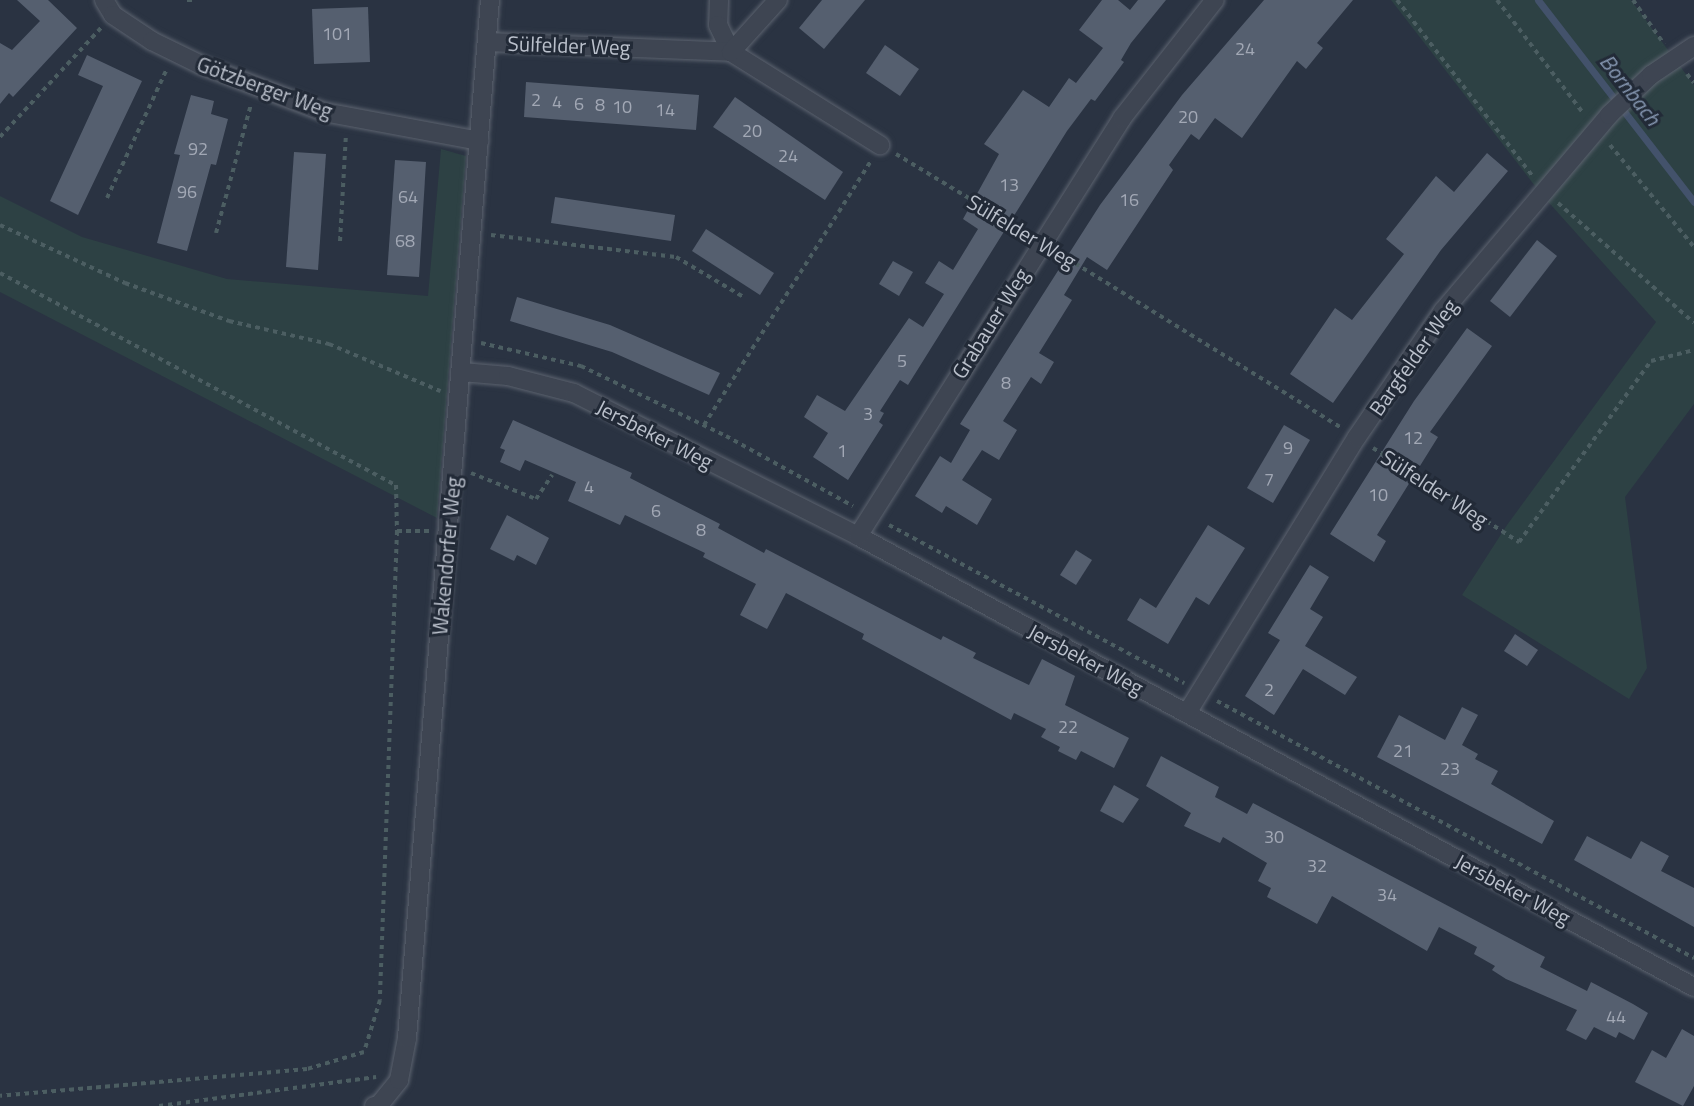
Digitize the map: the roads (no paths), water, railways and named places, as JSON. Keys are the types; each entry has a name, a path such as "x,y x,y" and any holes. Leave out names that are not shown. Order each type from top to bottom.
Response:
{"street":[{"name":"Wakendorfer Weg","path":"377,1105 399,1080 407,1038 490,0"},
{"path":"719,0 718,25 731,52 778,0"},
{"name":"Grabauer Weg","path":"858,536 1040,242 1122,118 1215,0"},
{"name":"Götzberger Weg","path":"109,7 174,52 324,112 479,141"},
{"name":"Sülfelder Weg","path":"488,42 731,52 880,145"},
{"name":"Bargfelder Weg","path":"1187,713 1357,438 1443,311 1609,115 1651,75 1694,46"},
{"name":"Jersbeker Weg","path":"462,372 508,376 574,393 858,536 1694,987"}],"waterway":[{"name":"Bornbach","path":"1538,0 1694,202"}]}
